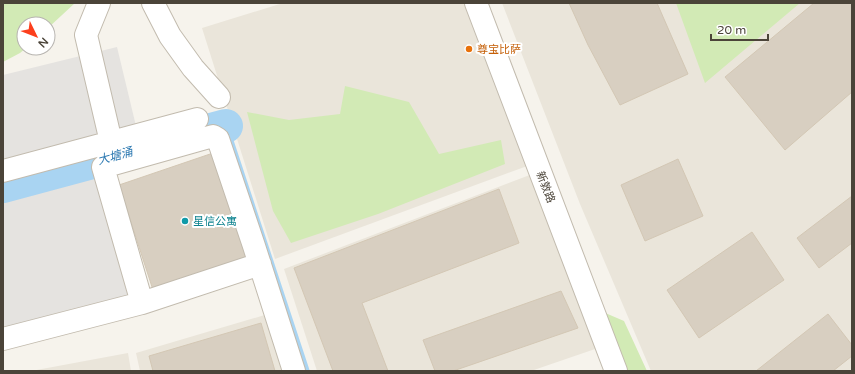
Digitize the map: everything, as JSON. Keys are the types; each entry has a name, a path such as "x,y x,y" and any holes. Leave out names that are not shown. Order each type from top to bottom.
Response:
{"street":[{"path":"99,3 86,35 111,142"},
{"path":"152,3 170,36 193,68 219,97"},
{"name":"新敦路","path":"476,3 616,371"},
{"path":"3,171 197,119"},
{"path":"142,303 102,167 213,136 218,139 294,371"},
{"path":"3,339 142,303 260,264"}],"shaded area":[{"path":"283,3 468,3 530,165 275,259 202,28"},
{"path":"502,3 852,3 852,371 651,371 580,204"},
{"path":"117,47 136,126 3,159 3,75"},
{"path":"535,173 598,348 531,371 317,371 284,269"},
{"path":"99,177 130,299 3,333 3,202"},
{"path":"268,314 286,371 140,371 136,353"},
{"path":"128,353 131,371 31,371"}],"green space":[{"path":"3,3 75,3 56,21 56,16 16,16 16,55 3,62"},
{"path":"676,3 800,3 705,83"},
{"path":"345,86 409,102 439,154 501,140 505,164 378,214 291,243 273,211 247,112 289,120 340,114"},
{"path":"603,312 624,321 647,371 626,371"}],"building":[{"path":"569,3 657,3 688,74 620,105 588,45"},
{"path":"814,3 852,3 852,92 785,150 725,77"},
{"name":"星信公寓","path":"216,152 251,257 153,290 119,185"},
{"path":"678,159 703,216 645,241 621,185"},
{"path":"499,189 519,243 362,303 388,371 333,371 294,268"},
{"path":"852,196 852,243 819,268 797,238"},
{"path":"752,232 784,280 699,338 667,290"},
{"path":"561,291 578,328 453,371 435,371 423,340"},
{"path":"828,314 852,345 852,356 833,371 756,371"},
{"path":"261,323 275,371 153,371 149,356"}],"waterway":[{"path":"226,126 307,371"},
{"name":"大塘涌","path":"3,186 226,126"}],"place":[{"name":"尊宝比萨","path":"469,49"},
{"name":"星信公寓","path":"185,221"}]}
